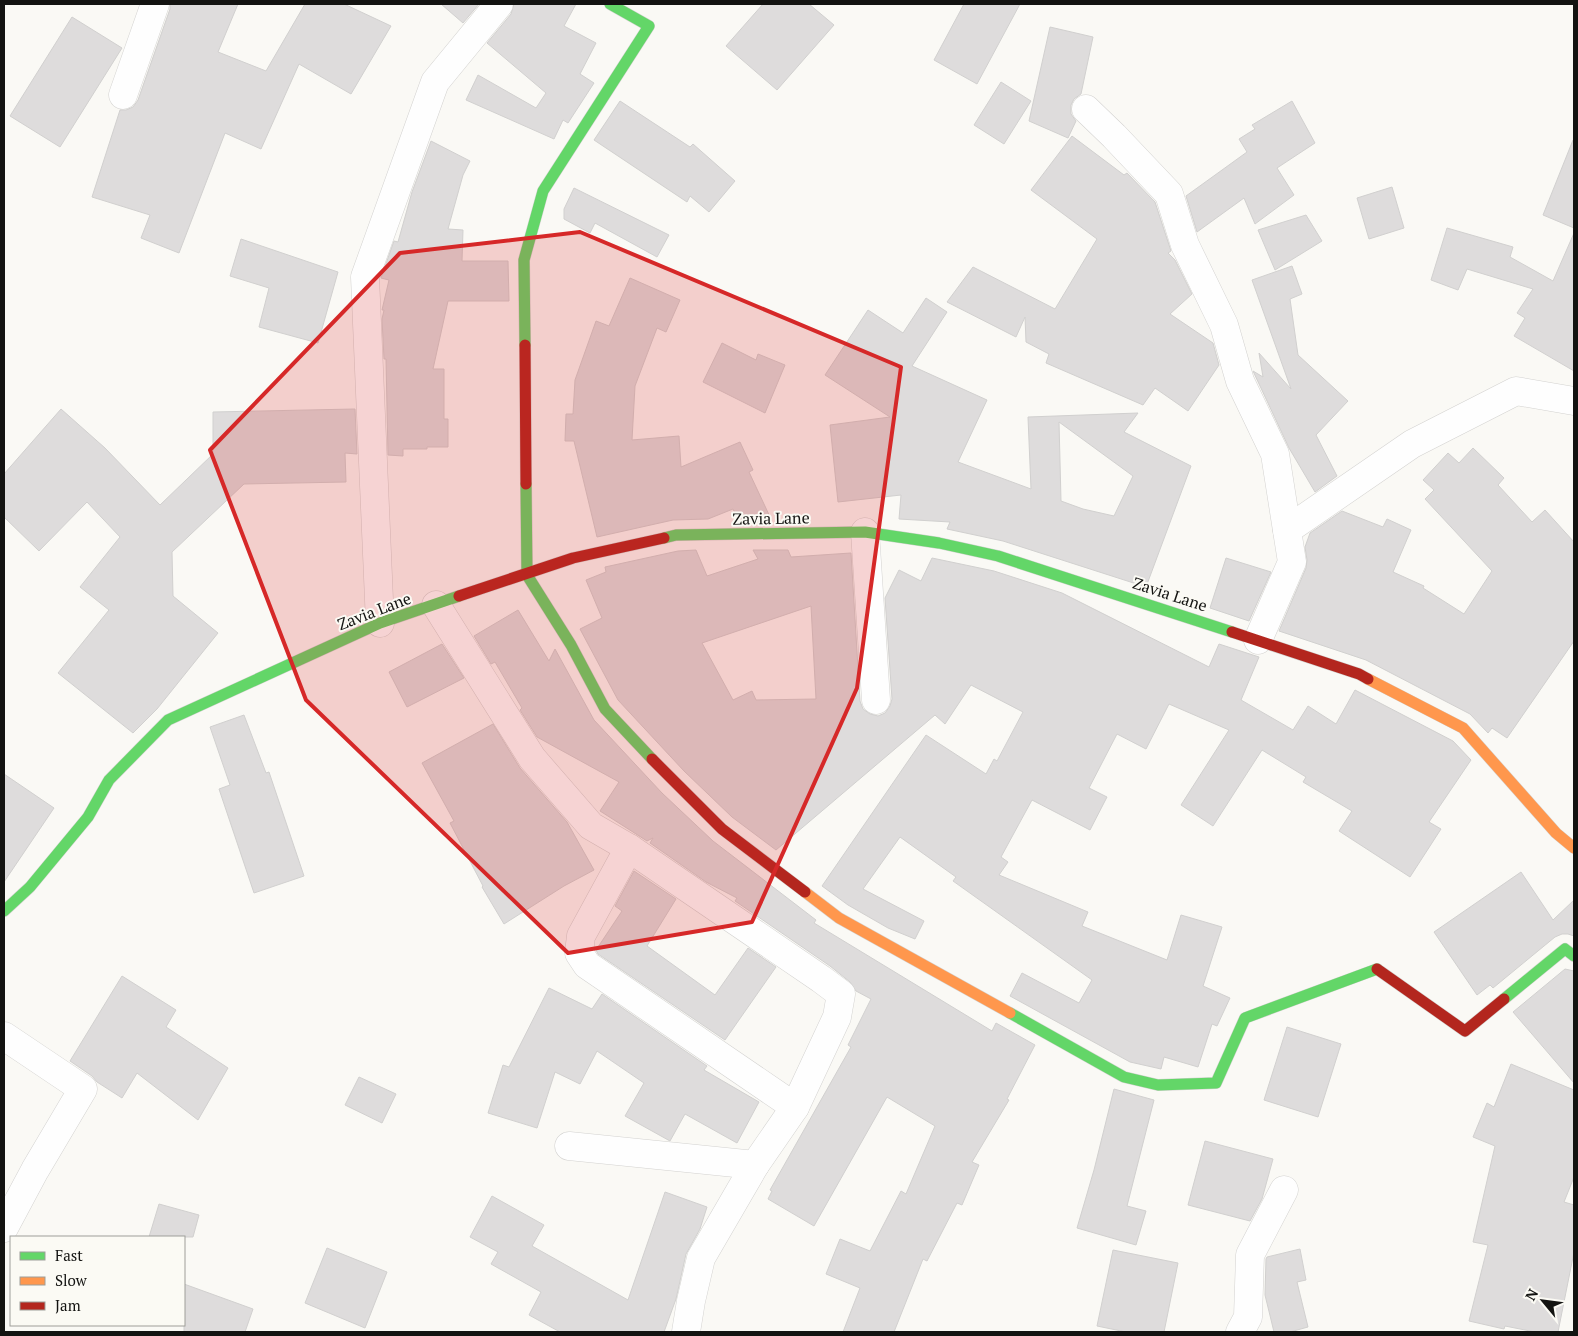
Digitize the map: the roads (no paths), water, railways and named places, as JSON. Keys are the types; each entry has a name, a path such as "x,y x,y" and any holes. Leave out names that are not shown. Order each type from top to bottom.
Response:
{"street":[{"path":"123,95 155,4"},
{"path":"380,623 366,277 435,82 499,4"},
{"path":"610,4 649,26 543,191 524,260 527,575 571,645 605,709 673,782 722,829 839,918 1124,1076 1158,1085 1216,1083 1245,1018 1376,968 1465,1031 1565,950 1574,956"},
{"path":"1086,109 1169,194 1185,245 1224,325 1240,381 1275,454 1292,562 1258,640"},
{"path":"1287,530 1412,444 1516,390 1574,401"},
{"path":"866,532 876,700"},
{"name":"Zavia Lane","path":"4,911 30,887 88,817 110,780 168,720 380,623 573,558 676,535 866,532 939,543 998,556 1359,674 1463,728 1556,833 1574,848"},
{"path":"436,605 532,758 591,826 629,848 821,978 841,994 837,1017 795,1107 755,1165 700,1258 686,1332"},
{"path":"629,848 581,936 579,953 587,965 795,1107"},
{"path":"4,1036 82,1089 4,1228"},
{"path":"569,1146 755,1165"},
{"path":"1240,1332 1248,1317 1250,1255 1284,1190"}]}
